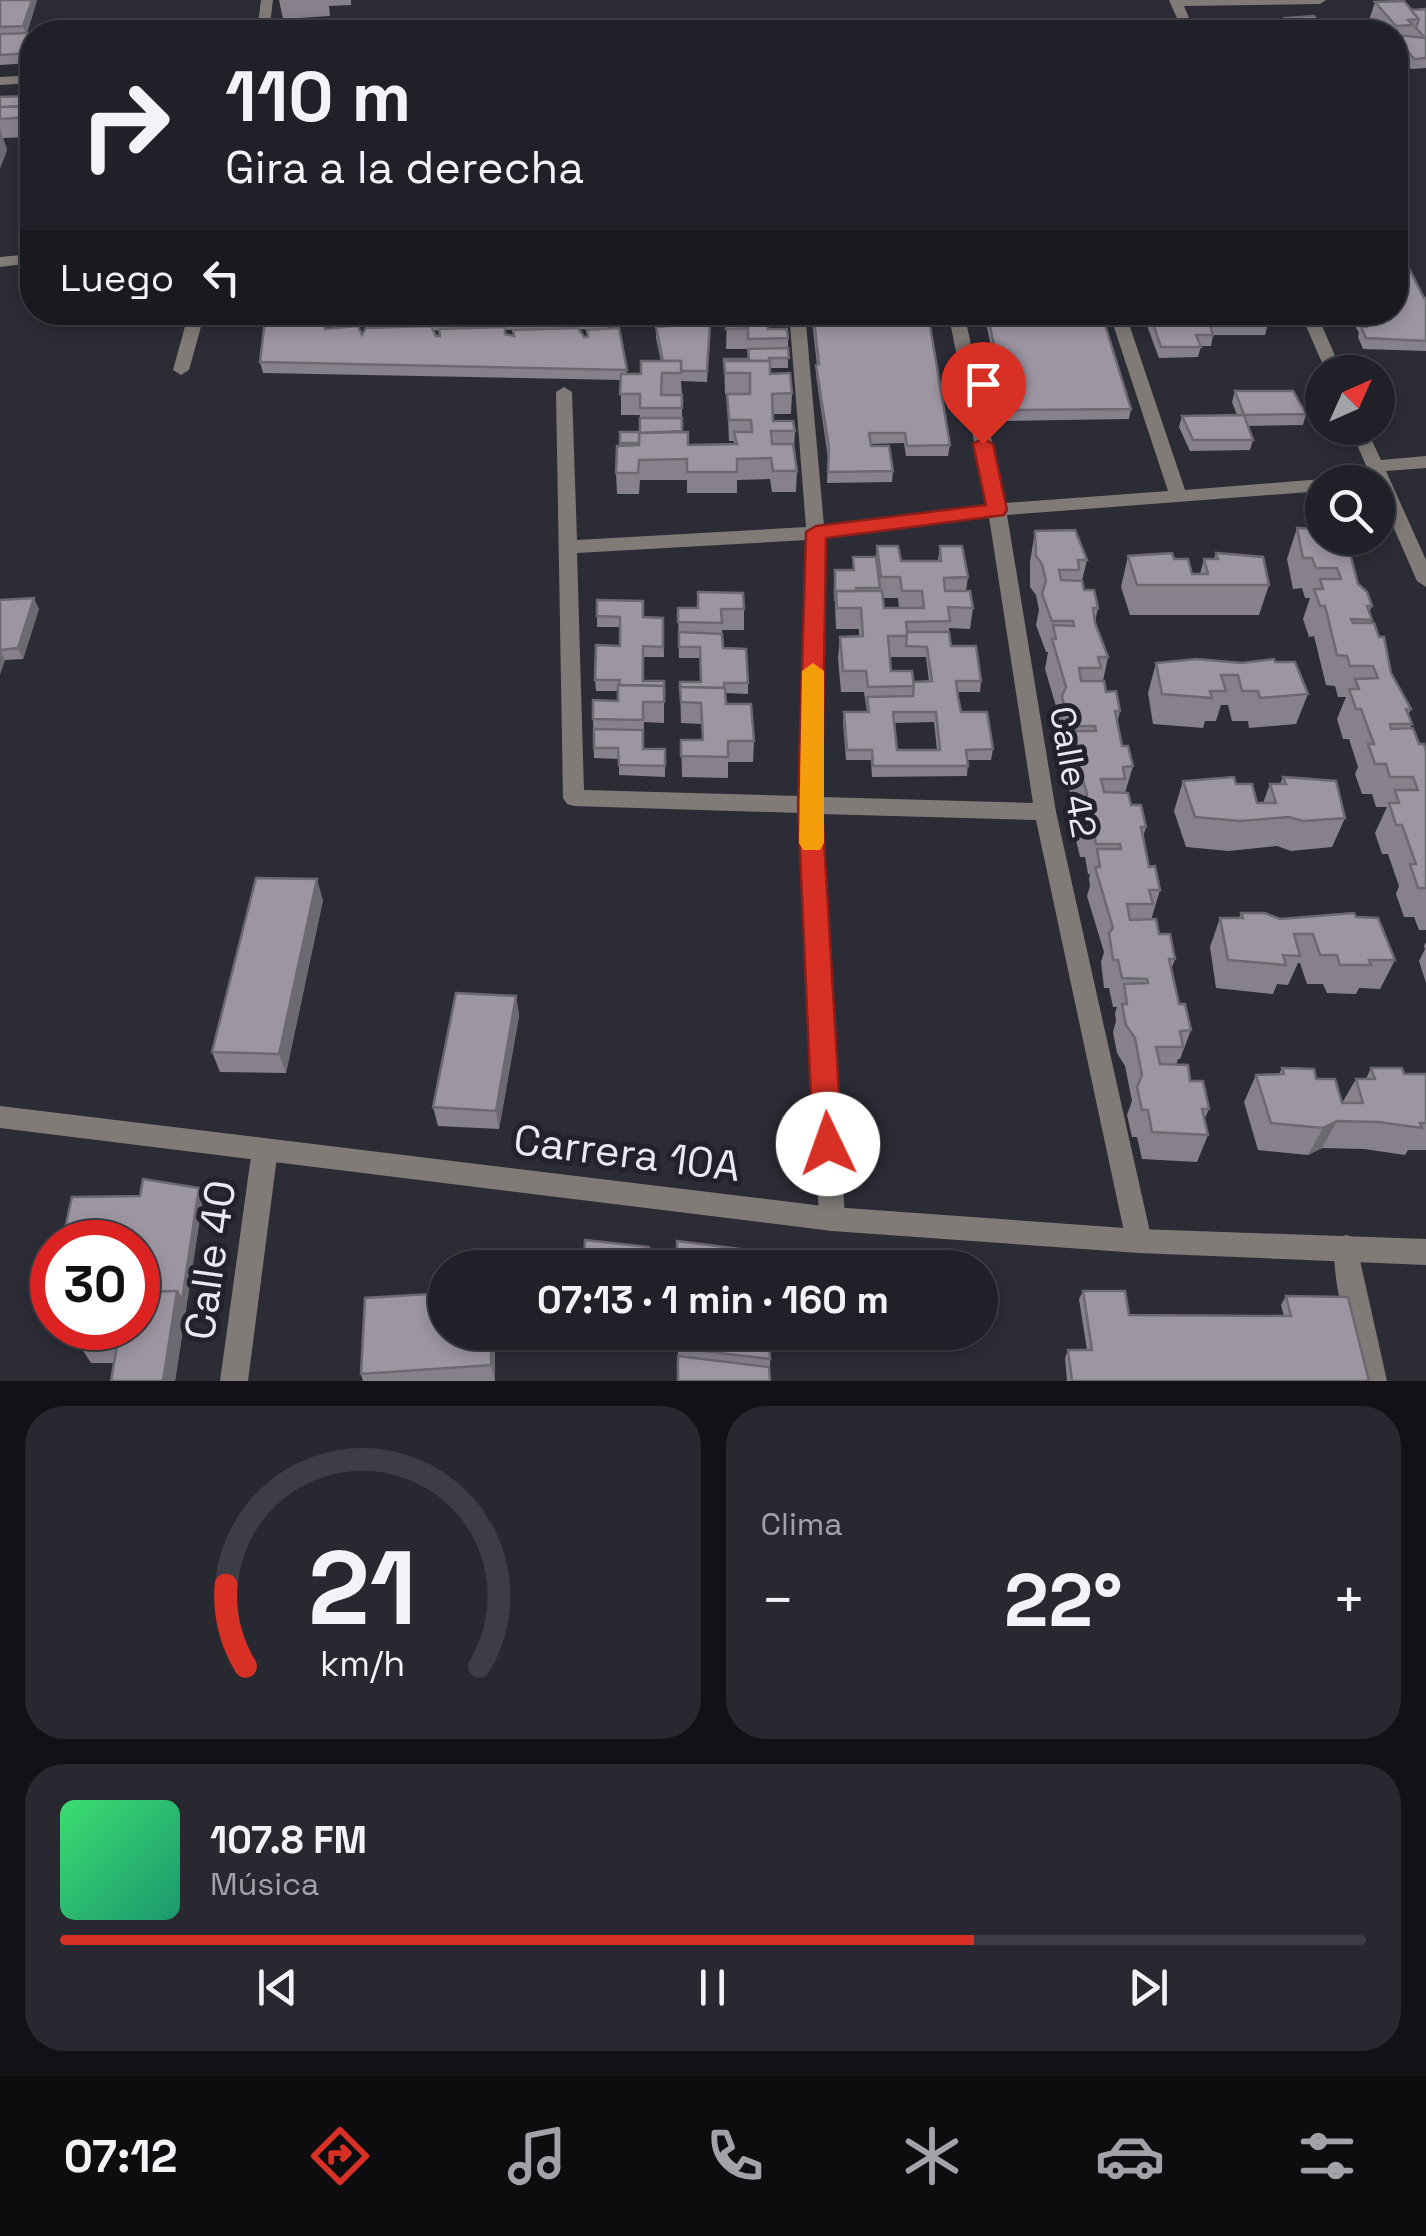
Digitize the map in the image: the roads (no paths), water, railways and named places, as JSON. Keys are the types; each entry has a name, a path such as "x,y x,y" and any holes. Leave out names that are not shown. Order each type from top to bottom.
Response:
{"street":[{"path":"1176,1 1320,0"},
{"path":"181,370 194,325"},
{"path":"382,325 545,325"},
{"path":"798,325 816,532 810,806 832,1219"},
{"name":"Calle 42","path":"959,325 997,510 1045,812 1139,1241"},
{"path":"1121,325 1178,498"},
{"path":"1314,325 1327,355"},
{"path":"564,392 574,798 1045,812"},
{"path":"1395,469 1426,462"},
{"path":"570,548 816,532 997,510 1305,487"},
{"path":"1395,511 1426,581"},
{"name":"Carrera 10A","path":"0,1117 832,1219 1139,1241 1426,1252"},
{"name":"Calle 40","path":"234,1381 265,1150"},
{"path":"1346,1246 1374,1381"}]}
